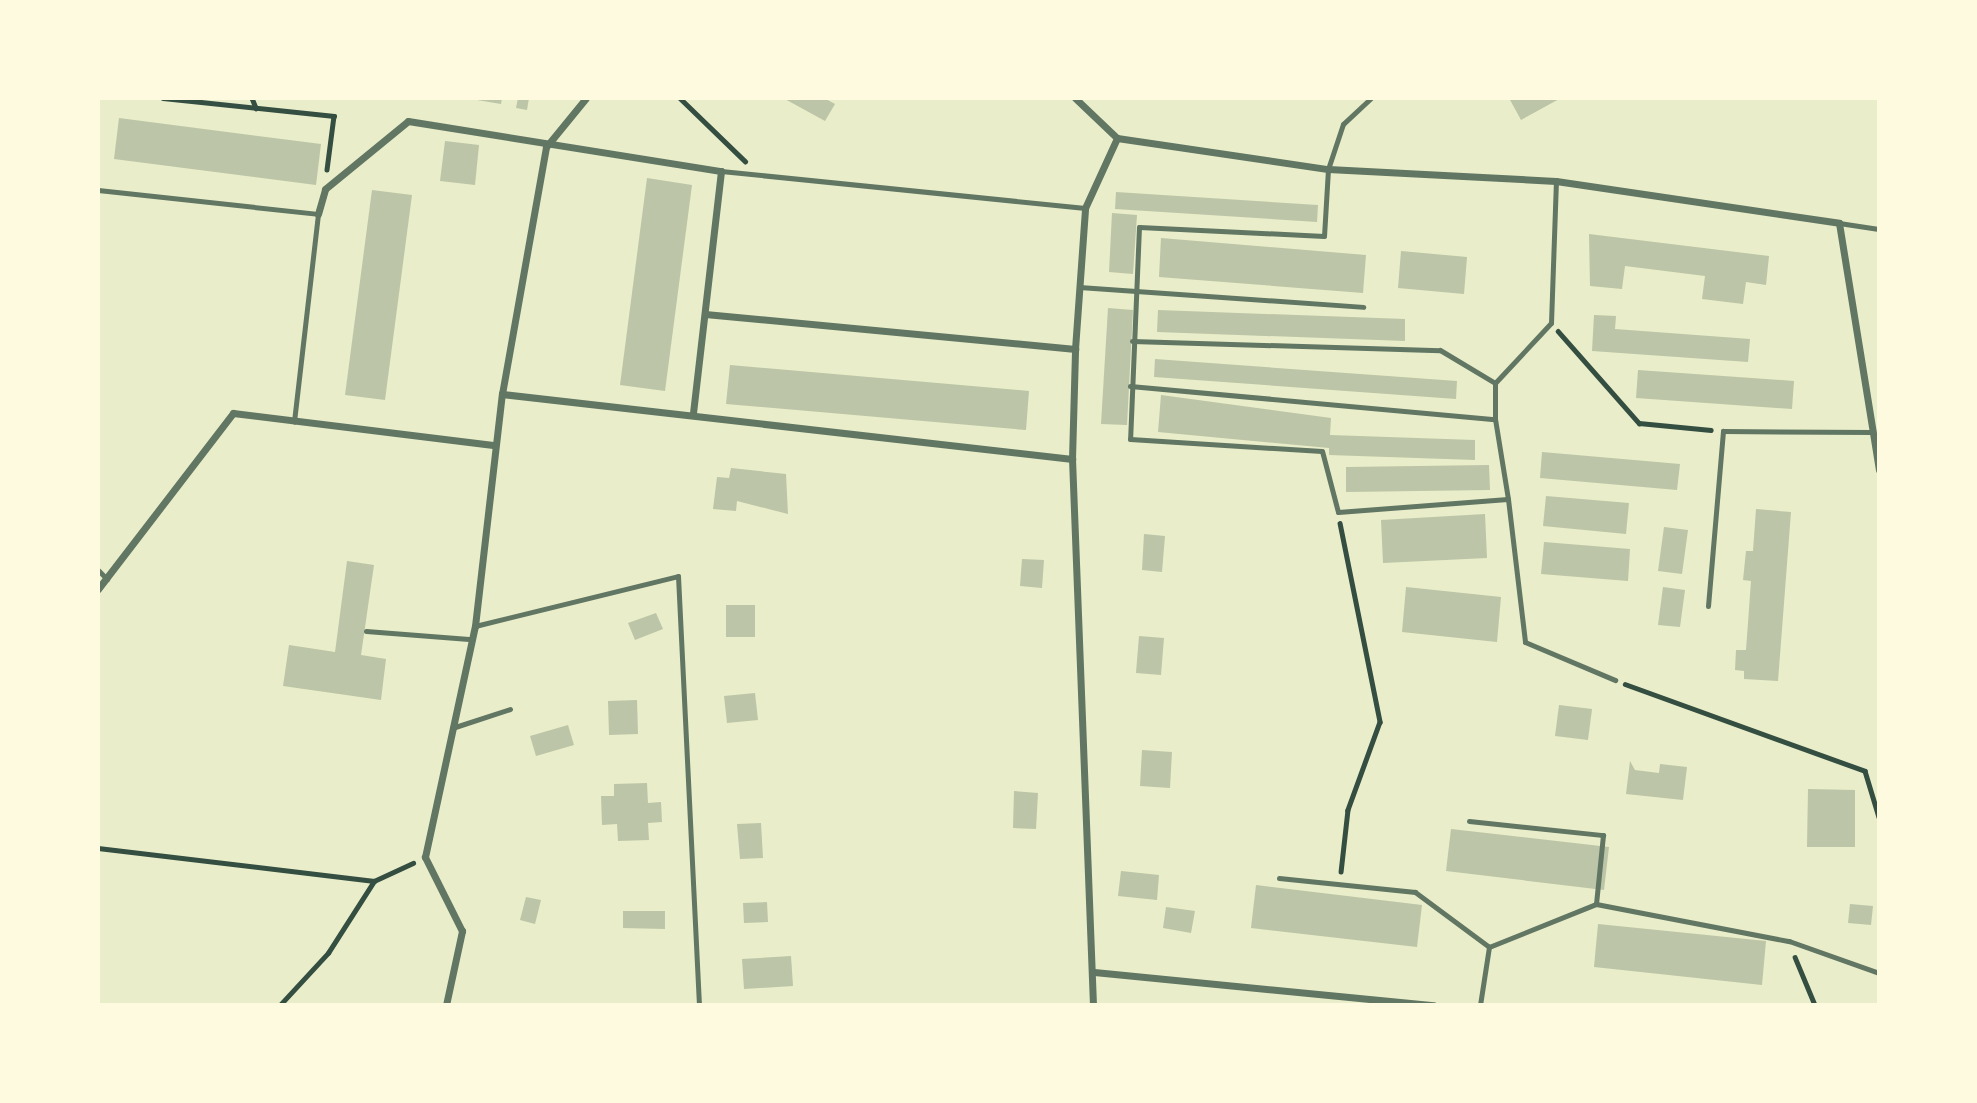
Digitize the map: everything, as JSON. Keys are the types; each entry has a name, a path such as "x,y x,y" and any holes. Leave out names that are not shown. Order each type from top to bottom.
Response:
{"street":[{"path":"446,1005 462,931 425,857 449,729 474,625 502,394 546,147 586,98"},
{"path":"1075,98 1117,138 1328,169 1556,181 1839,223 1879,470"},
{"path":"318,214 325,189 408,121 546,147 721,171 694,414"},
{"path":"1093,1005 1094,972 1072,459 1075,349 1085,208 1117,138"},
{"path":"705,314 1075,349"},
{"path":"502,394 1072,459"},
{"path":"98,589 233,413 495,445"},
{"path":"1094,972 1433,1005"}],"lane":[{"path":"1371,98 1343,124 1328,169 1324,236 1139,227 1133,291 1129,439 1322,451 1338,512 1508,499"},
{"path":"721,171 1085,208"},
{"path":"1556,181 1551,323 1495,383 1495,419 1508,499 1525,642 1615,680"},
{"path":"98,190 318,214 294,422"},
{"path":"1839,223 1879,229"},
{"path":"1079,288 1363,307"},
{"path":"1132,341 1440,350 1495,383"},
{"path":"1130,386 1495,419"},
{"path":"1708,606 1723,431 1872,432"},
{"path":"98,570 107,579"},
{"path":"474,625 678,576 699,1005"},
{"path":"366,631 469,639"},
{"path":"449,729 510,709"},
{"path":"1469,821 1603,835 1596,904"},
{"path":"1279,878 1415,892 1489,947"},
{"path":"1489,947 1596,904 1788,941 1879,974"},
{"path":"1480,1005 1489,947"}],"path":[{"path":"163,98 334,116 325,189"},
{"path":"251,98 256,108"},
{"path":"680,98 760,175"},
{"path":"1551,323 1639,423 1723,431"},
{"path":"1338,512 1380,722 1348,810 1339,884"},
{"path":"1615,680 1865,771 1879,817"},
{"path":"98,848 374,881 425,857"},
{"path":"280,1005 328,953 374,881"},
{"path":"1788,941 1815,1005"}],"building":[{"path":"465,98 502,98 501,104"},
{"path":"518,98 529,98 527,110 516,108"},
{"path":"783,98 824,98 835,104 825,121"},
{"path":"1509,98 1561,98 1521,120"},
{"path":"119,118 321,144 316,185 114,159"},
{"path":"445,141 479,145 475,185 440,181"},
{"path":"647,178 692,185 665,391 620,385"},
{"path":"372,190 412,195 385,400 345,395"},
{"path":"1116,192 1318,205 1317,222 1115,209"},
{"path":"1112,213 1137,215 1133,274 1109,272"},
{"path":"1589,234 1769,256 1766,285 1746,282 1743,304 1702,299 1705,276 1625,266 1622,289 1590,286"},
{"path":"1161,238 1366,255 1363,293 1159,277"},
{"path":"1401,251 1467,257 1464,294 1398,288"},
{"path":"1108,308 1133,310 1127,425 1101,424"},
{"path":"1158,310 1405,319 1405,341 1157,332"},
{"path":"1594,315 1616,316 1615,329 1750,339 1748,362 1592,351"},
{"path":"1155,359 1457,381 1456,399 1154,377"},
{"path":"730,365 1029,391 1026,430 726,404"},
{"path":"1638,370 1794,381 1792,409 1636,398"},
{"path":"1161,395 1331,418 1330,435 1475,440 1475,460 1329,455 1329,448 1158,432"},
{"path":"1542,452 1680,464 1677,490 1540,478"},
{"path":"1489,465 1490,490 1346,492 1346,467"},
{"path":"731,468 786,474 788,514 737,501 736,511 713,509 717,477 729,478"},
{"path":"1546,496 1629,503 1626,534 1543,526"},
{"path":"1756,509 1791,512 1778,681 1744,679 1744,671 1735,670 1736,650 1746,650 1751,581 1743,580 1746,551 1753,551"},
{"path":"1485,514 1487,558 1383,563 1381,520"},
{"path":"1664,527 1688,530 1682,574 1658,571"},
{"path":"1144,534 1165,536 1162,572 1142,570"},
{"path":"1544,542 1630,549 1628,581 1541,574"},
{"path":"1022,559 1044,560 1042,588 1020,586"},
{"path":"347,561 374,565 361,655 386,659 381,700 283,686 289,645 335,652"},
{"path":"1406,587 1501,597 1497,642 1402,632"},
{"path":"1663,587 1685,590 1680,627 1658,625"},
{"path":"726,605 755,605 755,637 726,637"},
{"path":"656,613 663,629 635,640 628,623"},
{"path":"1139,636 1164,638 1161,675 1136,673"},
{"path":"755,693 758,720 727,723 724,696"},
{"path":"637,700 638,734 609,735 608,701"},
{"path":"1559,705 1592,709 1588,740 1555,736"},
{"path":"568,725 574,745 536,756 530,736"},
{"path":"1142,750 1172,752 1170,788 1140,786"},
{"path":"1630,761 1635,770 1659,773 1660,764 1687,767 1683,800 1626,794"},
{"path":"647,783 648,803 661,802 662,822 648,823 649,840 618,841 617,824 602,825 601,796 614,796 614,784"},
{"path":"1808,789 1855,790 1855,847 1807,847"},
{"path":"1014,791 1038,793 1036,829 1013,828"},
{"path":"761,823 763,858 740,859 737,824"},
{"path":"1451,829 1609,847 1604,890 1446,871"},
{"path":"1121,871 1159,875 1157,900 1118,896"},
{"path":"1256,885 1422,905 1417,947 1251,928"},
{"path":"526,897 541,900 535,924 520,920"},
{"path":"767,902 768,922 744,923 743,903"},
{"path":"1850,904 1873,906 1871,925 1848,923"},
{"path":"1166,907 1195,911 1191,933 1163,928"},
{"path":"623,911 665,911 665,929 623,928"},
{"path":"1598,924 1766,941 1762,985 1594,967"},
{"path":"791,956 793,986 744,989 742,959"}]}
